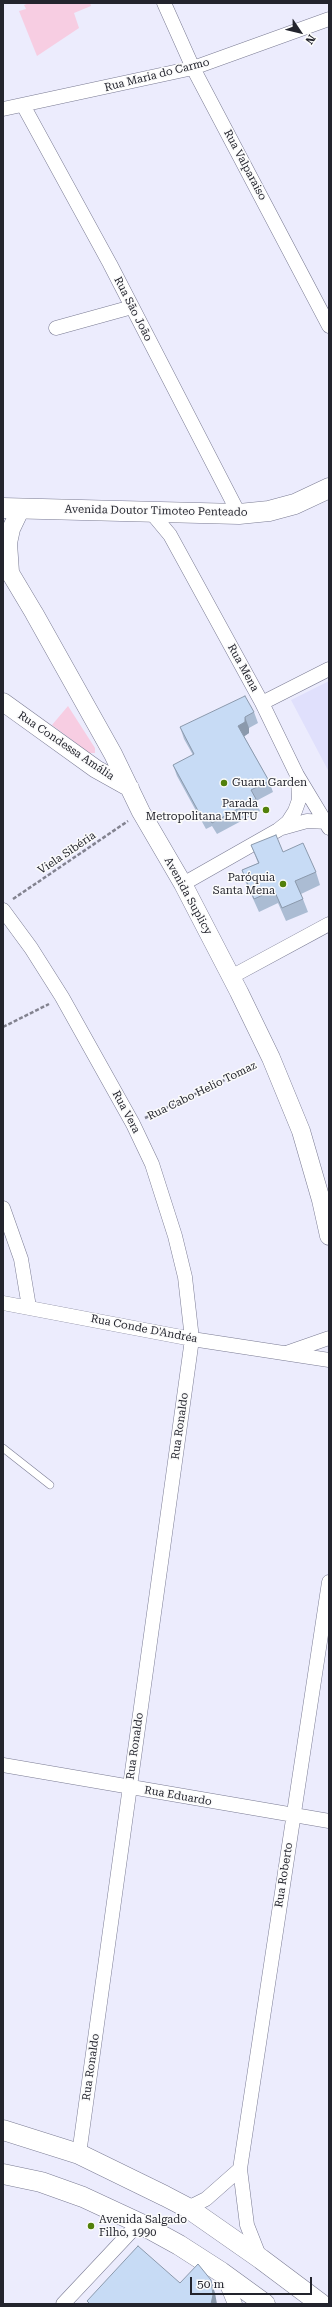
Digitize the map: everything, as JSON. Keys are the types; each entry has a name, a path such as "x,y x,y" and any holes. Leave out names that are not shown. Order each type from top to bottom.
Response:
{"main road":[{"name":"Avenida Doutor Timoteo Penteado","path":"12,508 239,514 269,511 295,504 329,488"},
{"path":"3,2130 79,2154 127,2176 188,2208 261,2258 321,2304"},
{"path":"3,2174 55,2187 112,2210 139,2223 179,2245 221,2272 265,2304"}],"street":[{"name":"Rua Valparaiso","path":"164,3 193,68 329,326"},
{"name":"Rua Maria do Carmo","path":"3,109 193,68 329,19"},
{"name":"Rua São João","path":"23,105 132,307 239,514"},
{"path":"56,328 132,307"},
{"name":"Avenida Suplicy","path":"12,508 7,567 182,884 231,976 271,1058 301,1131 321,1200 329,1236"},
{"name":"Rua Mena","path":"150,511 170,535 262,703 297,775 328,824"},
{"path":"262,703 329,670"},
{"name":"Rua Condessa Amália","path":"3,702 96,769 130,788"},
{"path":"278,830 288,822 299,800 300,787 297,775"},
{"path":"182,884 278,830 299,822 328,824"},
{"name":"Rua Vera","path":"6,906 62,997 133,1124 152,1164 175,1236 184,1277 192,1339"},
{"path":"231,976 329,924"},
{"path":"3,1208 21,1258 29,1307"},
{"name":"Rua Conde D'Andréa","path":"3,1303 192,1339 329,1360"},
{"name":"Rua Conde D'Andréa","path":"286,1353 329,1338"},
{"name":"Rua Ronaldo","path":"79,2154 192,1339"},
{"name":"Rua Roberto","path":"261,2258 247,2225 240,2169 329,1582"},
{"name":"Rua Eduardo","path":"3,1765 129,1788 329,1821"},
{"path":"188,2208 206,2199 240,2169"},
{"path":"63,2304 139,2223"},
{"path":"221,2272 235,2304"}],"lane":[{"path":"3,1448 50,1485"}],"path":[{"name":"Viela Sibéria","path":"6,906 141,812"},
{"path":"3,1027 62,997"},
{"name":"Rua Cabo Helio Tomaz","path":"133,1124 271,1058"}],"shaded area":[{"path":"29,3 90,3 91,6 74,13 79,28 37,56 19,11 26,9 24,5"},
{"path":"329,681 329,772 291,700"},
{"path":"68,706 95,748 95,753 89,753 52,725"}],"building":[{"path":"245,696 254,712 245,717 245,722 238,726 269,781 251,790 256,799 212,823 207,815 202,818 173,765 194,754 180,727"},
{"name":"Paróquia Santa Mena","path":"276,835 283,852 303,843 316,872 295,881 303,899 282,908 274,890 254,899 242,870 259,863 251,845"},
{"path":"138,2246 180,2283 198,2264 211,2280 213,2295 211,2304 90,2304 87,2301"}],"place":[{"name":"Guaru Garden","path":"224,783"},
{"name":"Parada Metropolitana EMTU","path":"266,810"},
{"name":"Paróquia Santa Mena","path":"283,884"},
{"name":"Avenida Salgado Filho, 1990","path":"91,2226"}]}
